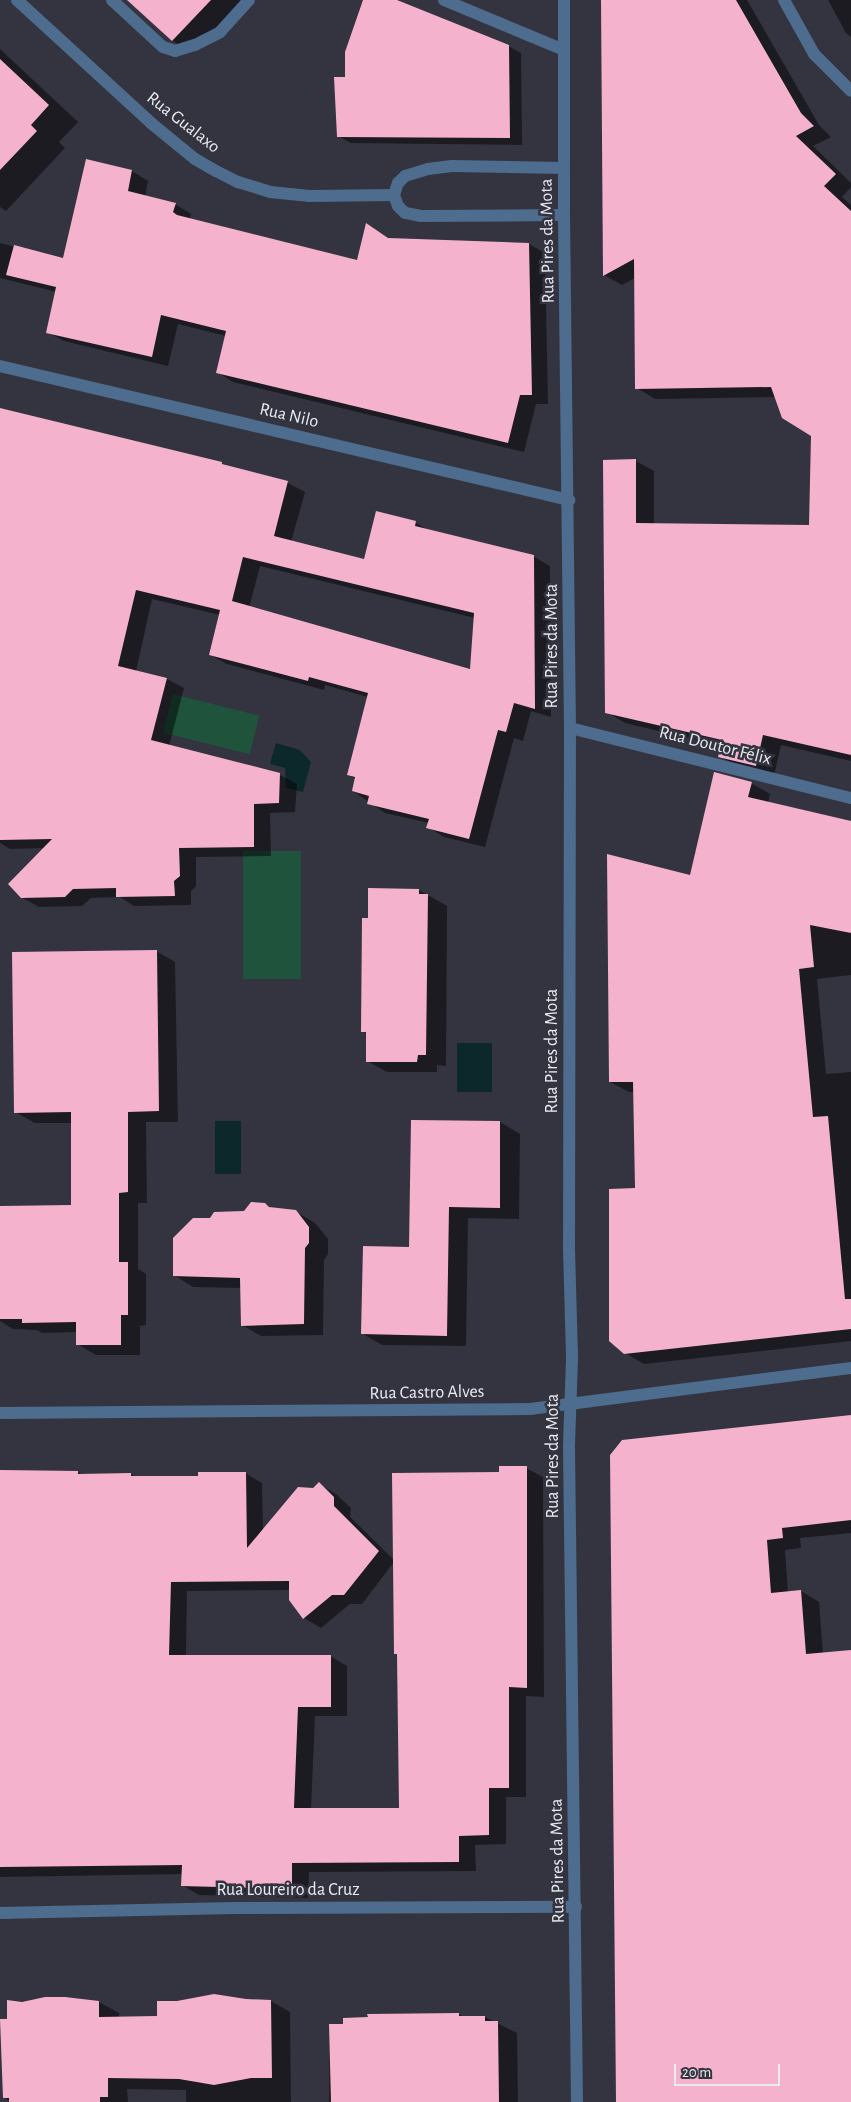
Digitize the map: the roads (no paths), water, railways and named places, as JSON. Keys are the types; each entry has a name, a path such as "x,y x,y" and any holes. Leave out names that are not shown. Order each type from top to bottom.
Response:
{"street":[{"name":"Rua Gualaxo","path":"17,0 151,123 195,158 216,171 238,182 270,192 310,196 394,195"},
{"path":"112,0 163,46 175,51 208,39 220,32 249,0"},
{"path":"444,0 564,50"},
{"name":"Rua Pires da Mota","path":"564,0 564,215 569,500 570,728 570,1494 577,2102"},
{"path":"784,0 814,54 851,91"},
{"path":"564,168 452,166 428,169 405,176 398,183 394,195 398,206 405,213 421,216 564,215"},
{"name":"Rua Nilo","path":"0,366 569,500"},
{"name":"Rua Doutor Félix","path":"570,728 851,798"},
{"name":"Rua Castro Alves","path":"0,1413 465,1411 530,1409 851,1368"},
{"name":"Rua Loureiro da Cruz","path":"0,1913 234,1908 576,1907"}]}
